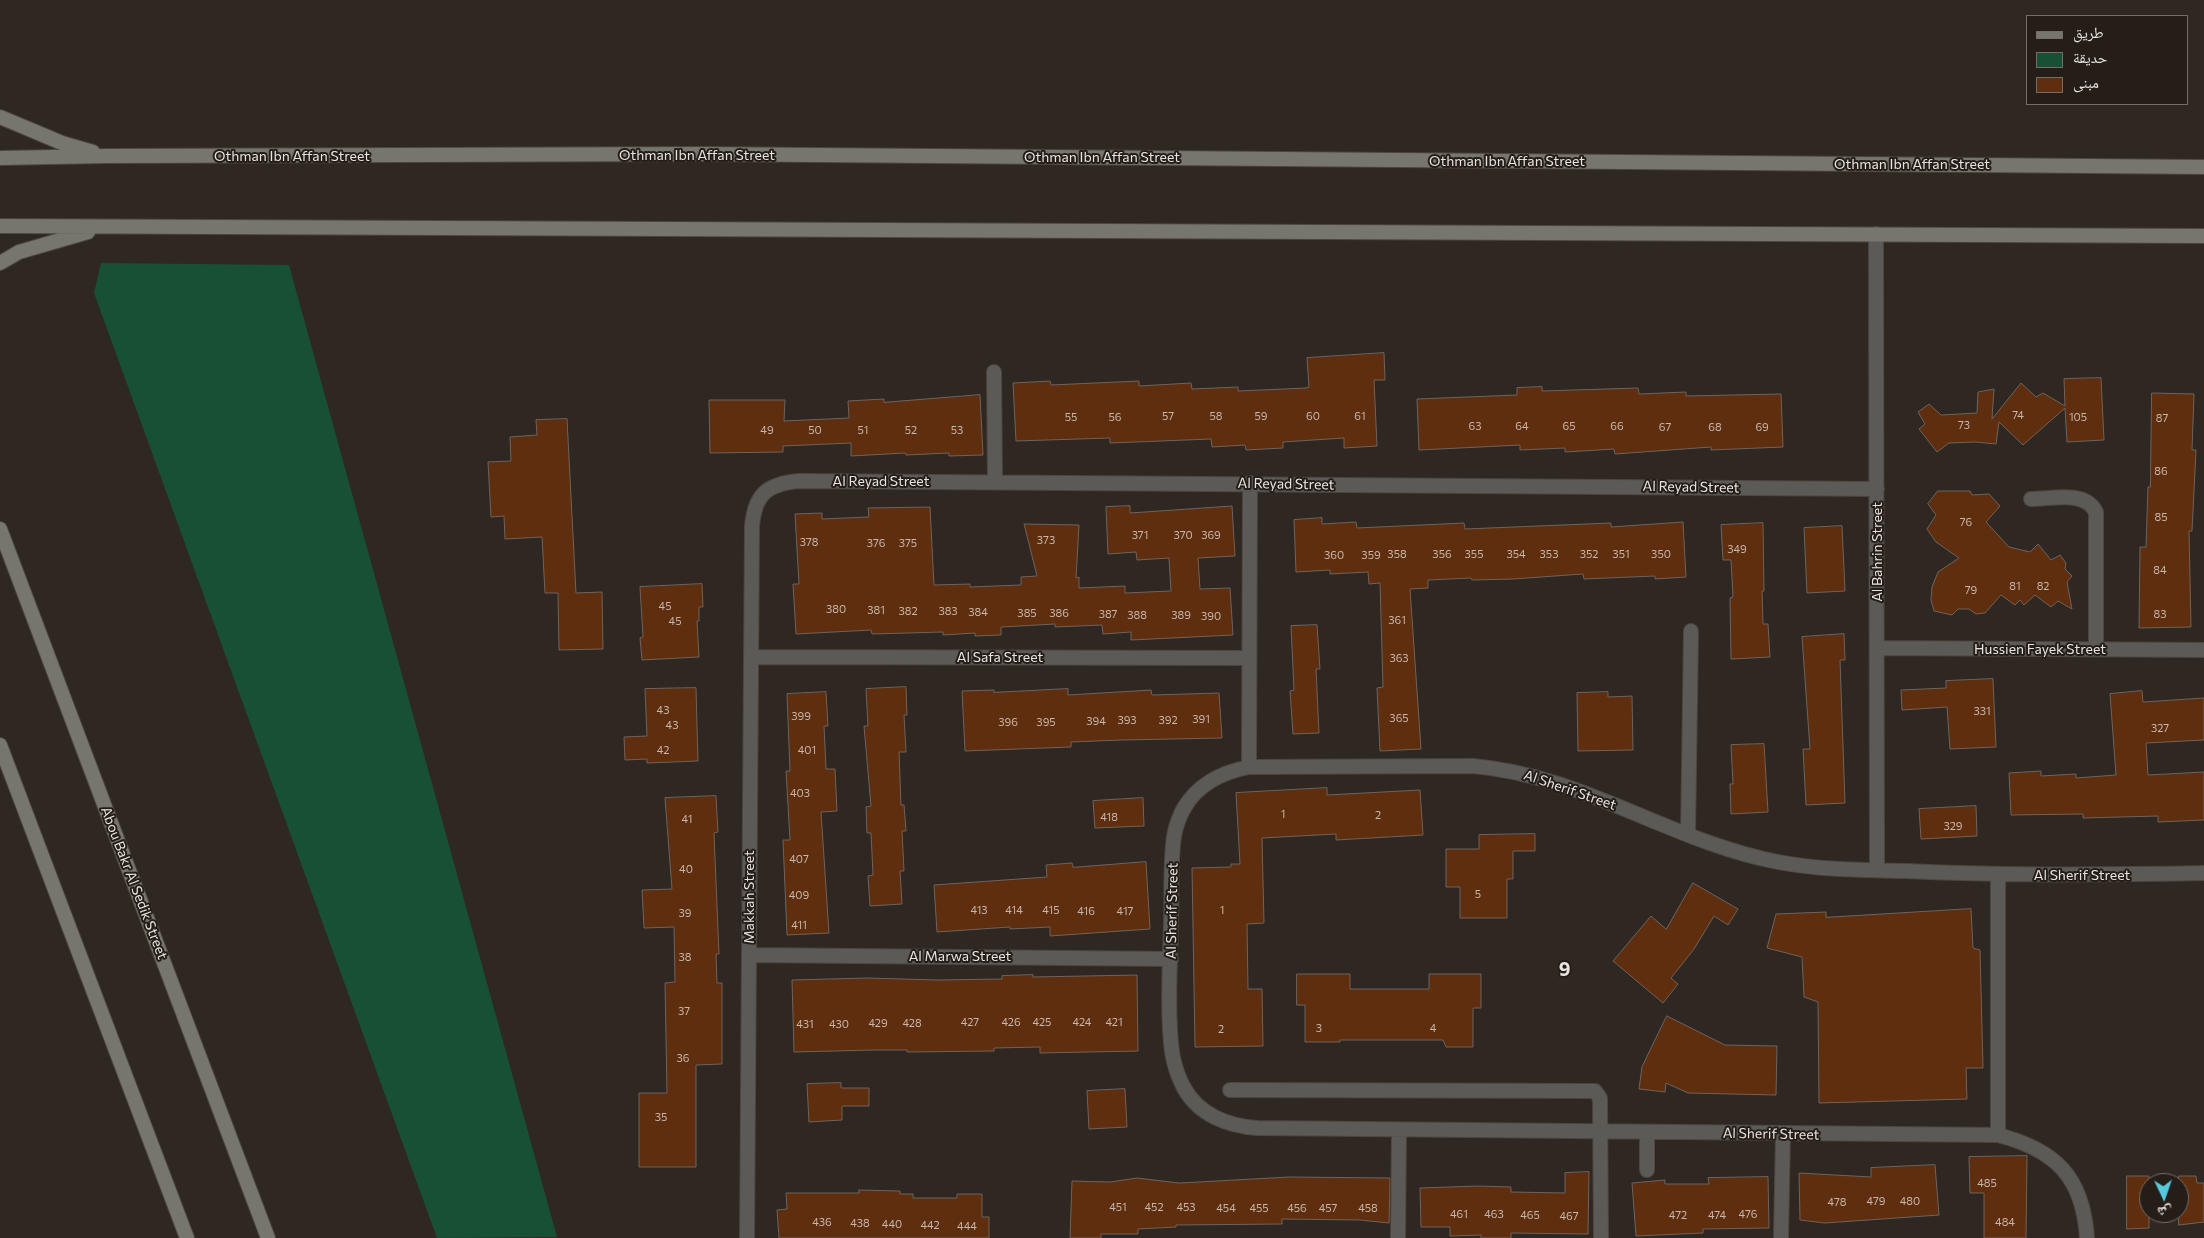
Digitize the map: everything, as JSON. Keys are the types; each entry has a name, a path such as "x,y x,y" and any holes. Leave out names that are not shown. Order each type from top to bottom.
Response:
{"main road":[{"path":"0,117 62,143 108,156"},
{"name":"Othman Ibn Affan Street","path":"0,158 702,154 2204,166"},
{"path":"0,226 2204,236"},
{"path":"0,263 19,252 109,226"},
{"name":"Abou Bakr Al Sedik Street","path":"0,528 268,1238"},
{"path":"0,745 187,1238"}],"street":[{"name":"Al Bahrin Street","path":"1876,234 1877,870"},
{"path":"994,372 995,482"},
{"name":"Al Reyad Street","path":"752,555 753,512 759,498 776,484 798,480 1877,489"},
{"path":"1249,767 1250,483"},
{"path":"2031,499 2082,498 2088,501 2096,512 2096,649"},
{"name":"Makkah Street","path":"747,1238 752,555"},
{"path":"1688,834 1691,630"},
{"name":"Hussien Fayek Street","path":"1877,648 2204,650"},
{"name":"Al Safa Street","path":"751,657 1249,658"},
{"name":"Al Sherif Street","path":"2087,1238 2082,1204 2067,1172 2052,1158 2035,1147 1998,1135 1399,1130 1242,1127 1227,1123 1202,1109 1185,1090 1173,1057 1171,959 1173,852 1178,820 1185,806 1207,783 1221,775 1249,767 1447,765 1499,768 1566,785 1717,846 1779,862 1877,870 1998,874 2204,873"},
{"path":"1998,874 1998,1135"},
{"name":"Al Marwa Street","path":"749,955 1171,959"},
{"path":"1230,1090 1591,1090 1597,1092 1600,1098 1601,1238"},
{"path":"1398,1238 1399,1130"},
{"path":"1647,1132 1647,1170"},
{"path":"1781,1238 1782,1134"}],"green space":[{"path":"101,263 289,265 557,1237 437,1238 94,293"}],"building":[{"path":"1384,353 1385,380 1374,380 1377,446 1344,448 1344,438 1283,442 1283,448 1246,450 1245,445 1212,447 1211,439 1110,443 1110,438 1016,441 1013,383 1050,381 1051,385 1139,381 1139,386 1191,383 1192,389 1238,387 1238,391 1306,388 1309,387 1307,358"},
{"path":"2101,378 2104,440 2067,442 2065,408 2023,445 1999,422 1996,444 1975,442 1949,443 1937,452 1919,429 1925,424 1918,412 1929,404 1941,415 1977,413 1978,392 1994,389 1992,419 2021,383 2036,397 2043,393 2065,406 2064,379"},
{"path":"1542,387 1542,391 1638,388 1639,394 1686,392 1686,396 1781,394 1783,447 1711,450 1711,447 1615,454 1614,449 1565,452 1565,448 1520,450 1520,445 1419,450 1417,399 1517,395 1517,388"},
{"path":"2152,393 2194,394 2192,450 2196,450 2192,531 2189,531 2191,627 2139,628 2140,547 2146,547 2148,487 2150,487"},
{"path":"980,395 983,455 949,456 949,453 906,455 905,453 851,456 851,443 783,446 783,452 710,453 709,400 785,400 784,421 849,418 848,401 884,399 884,402"},
{"path":"567,419 576,593 602,592 603,649 559,650 558,593 545,593 542,537 505,539 504,516 491,517 488,462 511,461 510,437 537,435 536,420"},
{"path":"1938,491 1970,491 1972,495 1989,494 2000,506 1986,522 2009,547 2030,552 2038,544 2051,560 2060,555 2066,563 2065,569 2072,576 2067,582 2072,609 2058,601 2051,607 2035,595 2024,605 2020,600 2015,605 2001,595 1985,613 1976,614 1969,609 1958,609 1952,615 1934,611 1931,600 1932,587 1938,572 1959,558 1936,542 1927,529 1936,515 1928,504"},
{"path":"1130,506 1130,513 1232,506 1235,556 1198,558 1200,589 1230,588 1233,635 1131,640 1131,632 1103,634 1102,625 1055,627 1055,624 1001,627 1001,635 975,636 975,633 943,635 943,632 872,634 871,630 796,634 793,584 799,584 795,514 822,513 822,519 869,517 868,508 930,507 934,585 970,584 970,587 1021,585 1021,577 1037,576 1024,524 1079,525 1076,578 1079,577 1079,588 1125,586 1125,593 1171,591 1169,558 1137,560 1136,552 1108,554 1106,507"},
{"path":"1322,518 1322,524 1356,522 1357,528 1464,523 1465,529 1611,523 1611,527 1683,522 1686,577 1655,579 1655,576 1584,579 1583,574 1513,579 1472,580 1471,578 1428,580 1428,588 1410,589 1421,749 1380,751 1377,688 1383,687 1380,583 1369,584 1368,572 1330,574 1330,570 1296,572 1294,520"},
{"path":"1763,523 1763,624 1768,624 1770,657 1731,659 1730,598 1733,597 1731,560 1723,560 1721,525"},
{"path":"1842,526 1845,591 1807,593 1804,528"},
{"path":"702,584 703,607 699,607 699,621 697,621 699,657 642,660 640,638 643,637 640,587"},
{"path":"1317,625 1320,669 1316,669 1319,733 1293,734 1290,691 1294,690 1291,626"},
{"path":"1844,634 1845,660 1840,660 1845,803 1806,805 1803,749 1810,749 1802,637"},
{"path":"1993,679 1996,747 1950,749 1947,707 1902,710 1901,690 1946,688 1946,681"},
{"path":"906,687 907,715 904,715 906,752 899,752 901,805 904,805 906,831 902,831 904,871 900,871 902,904 870,906 868,876 873,875 871,833 867,833 866,807 871,806 864,726 868,726 866,689"},
{"path":"696,688 698,761 647,763 647,759 625,760 624,737 647,736 645,689"},
{"path":"1068,689 1068,695 1151,690 1152,695 1219,693 1222,738 1071,742 1071,747 965,751 962,691 994,690 994,692"},
{"path":"2142,691 2143,702 2204,698 2204,740 2146,743 2148,775 2204,772 2204,820 2158,822 2158,816 2083,818 2083,814 2011,815 2009,773 2041,771 2041,776 2076,774 2076,778 2116,775 2110,694"},
{"path":"826,692 828,726 824,726 826,769 835,769 837,811 821,812 829,933 787,935 783,840 790,840 786,771 790,771 787,694"},
{"path":"1608,692 1608,697 1632,696 1633,750 1578,751 1577,693"},
{"path":"1764,744 1768,812 1731,814 1730,784 1733,784 1731,745"},
{"path":"1327,788 1327,795 1420,790 1423,835 1336,840 1336,834 1262,838 1264,923 1247,924 1248,989 1262,989 1263,1046 1195,1047 1192,868 1231,867 1231,864 1240,864 1236,793"},
{"path":"716,796 718,832 714,833 719,954 716,954 717,983 722,983 722,1064 696,1065 696,1167 639,1167 639,1093 667,1093 665,983 675,982 674,927 644,928 642,890 672,889 665,798"},
{"path":"1143,798 1144,826 1095,828 1093,801"},
{"path":"1976,806 1977,836 1921,839 1919,809"},
{"path":"1535,834 1535,851 1513,851 1513,879 1507,879 1507,918 1460,918 1460,887 1446,887 1446,849 1479,849 1479,835"},
{"path":"1146,862 1150,929 1050,936 1050,927 1010,929 1010,927 937,932 934,885 1047,877 1046,865 1072,863 1073,867"},
{"path":"1693,883 1738,909 1728,925 1714,916 1694,949 1671,978 1678,984 1663,1003 1613,961 1651,916 1666,929"},
{"path":"1971,909 1973,948 1980,950 1983,1068 1966,1068 1967,1099 1819,1103 1818,1002 1804,997 1802,957 1767,948 1776,914 1826,912 1826,917"},
{"path":"1297,974 1350,974 1350,989 1429,989 1429,974 1481,974 1481,1008 1473,1008 1473,1047 1446,1047 1443,1040 1305,1042 1305,1005 1297,1005"},
{"path":"1033,975 1033,977 1137,975 1138,1051 1040,1053 1040,1047 994,1048 994,1051 907,1052 907,1050 874,1050 794,1052 792,980 867,978 1002,979 1002,976"},
{"path":"1667,1016 1725,1045 1777,1046 1776,1095 1688,1093 1666,1083 1665,1092 1639,1089 1642,1067"},
{"path":"841,1083 841,1088 869,1088 869,1106 842,1106 842,1120 809,1122 807,1084"},
{"path":"1125,1089 1127,1127 1089,1129 1087,1091"},
{"path":"2027,1156 2026,1238 1984,1238 1984,1193 1970,1193 1969,1157"},
{"path":"1935,1165 1939,1215 1825,1223 1800,1220 1799,1173 1871,1177 1871,1168"},
{"path":"1589,1172 1588,1234 1511,1233 1511,1238 1481,1238 1481,1235 1450,1236 1450,1227 1421,1227 1420,1188 1511,1187 1511,1192 1565,1193 1565,1173"},
{"path":"2127,1176 2139,1176 2139,1223 2149,1223 2149,1228 2127,1229"},
{"path":"2189,1176 2196,1176 2197,1183 2204,1183 2204,1222 2179,1225 2179,1223 2189,1223"},
{"path":"1290,1177 1390,1178 1389,1223 1360,1220 1282,1219 1282,1224 1176,1225 1176,1227 1138,1229 1138,1234 1101,1234 1101,1238 1070,1238 1072,1181 1110,1182 1137,1178 1179,1183"},
{"path":"1768,1177 1769,1228 1703,1229 1703,1233 1636,1236 1632,1183 1665,1180 1665,1184 1709,1184 1708,1178"},
{"path":"859,1190 900,1191 900,1194 913,1194 913,1198 957,1198 957,1194 982,1194 982,1217 989,1217 989,1238 779,1238 777,1210 787,1209 786,1193 859,1193"}],"district":[{"name":"9","path":"1565,970"}]}
